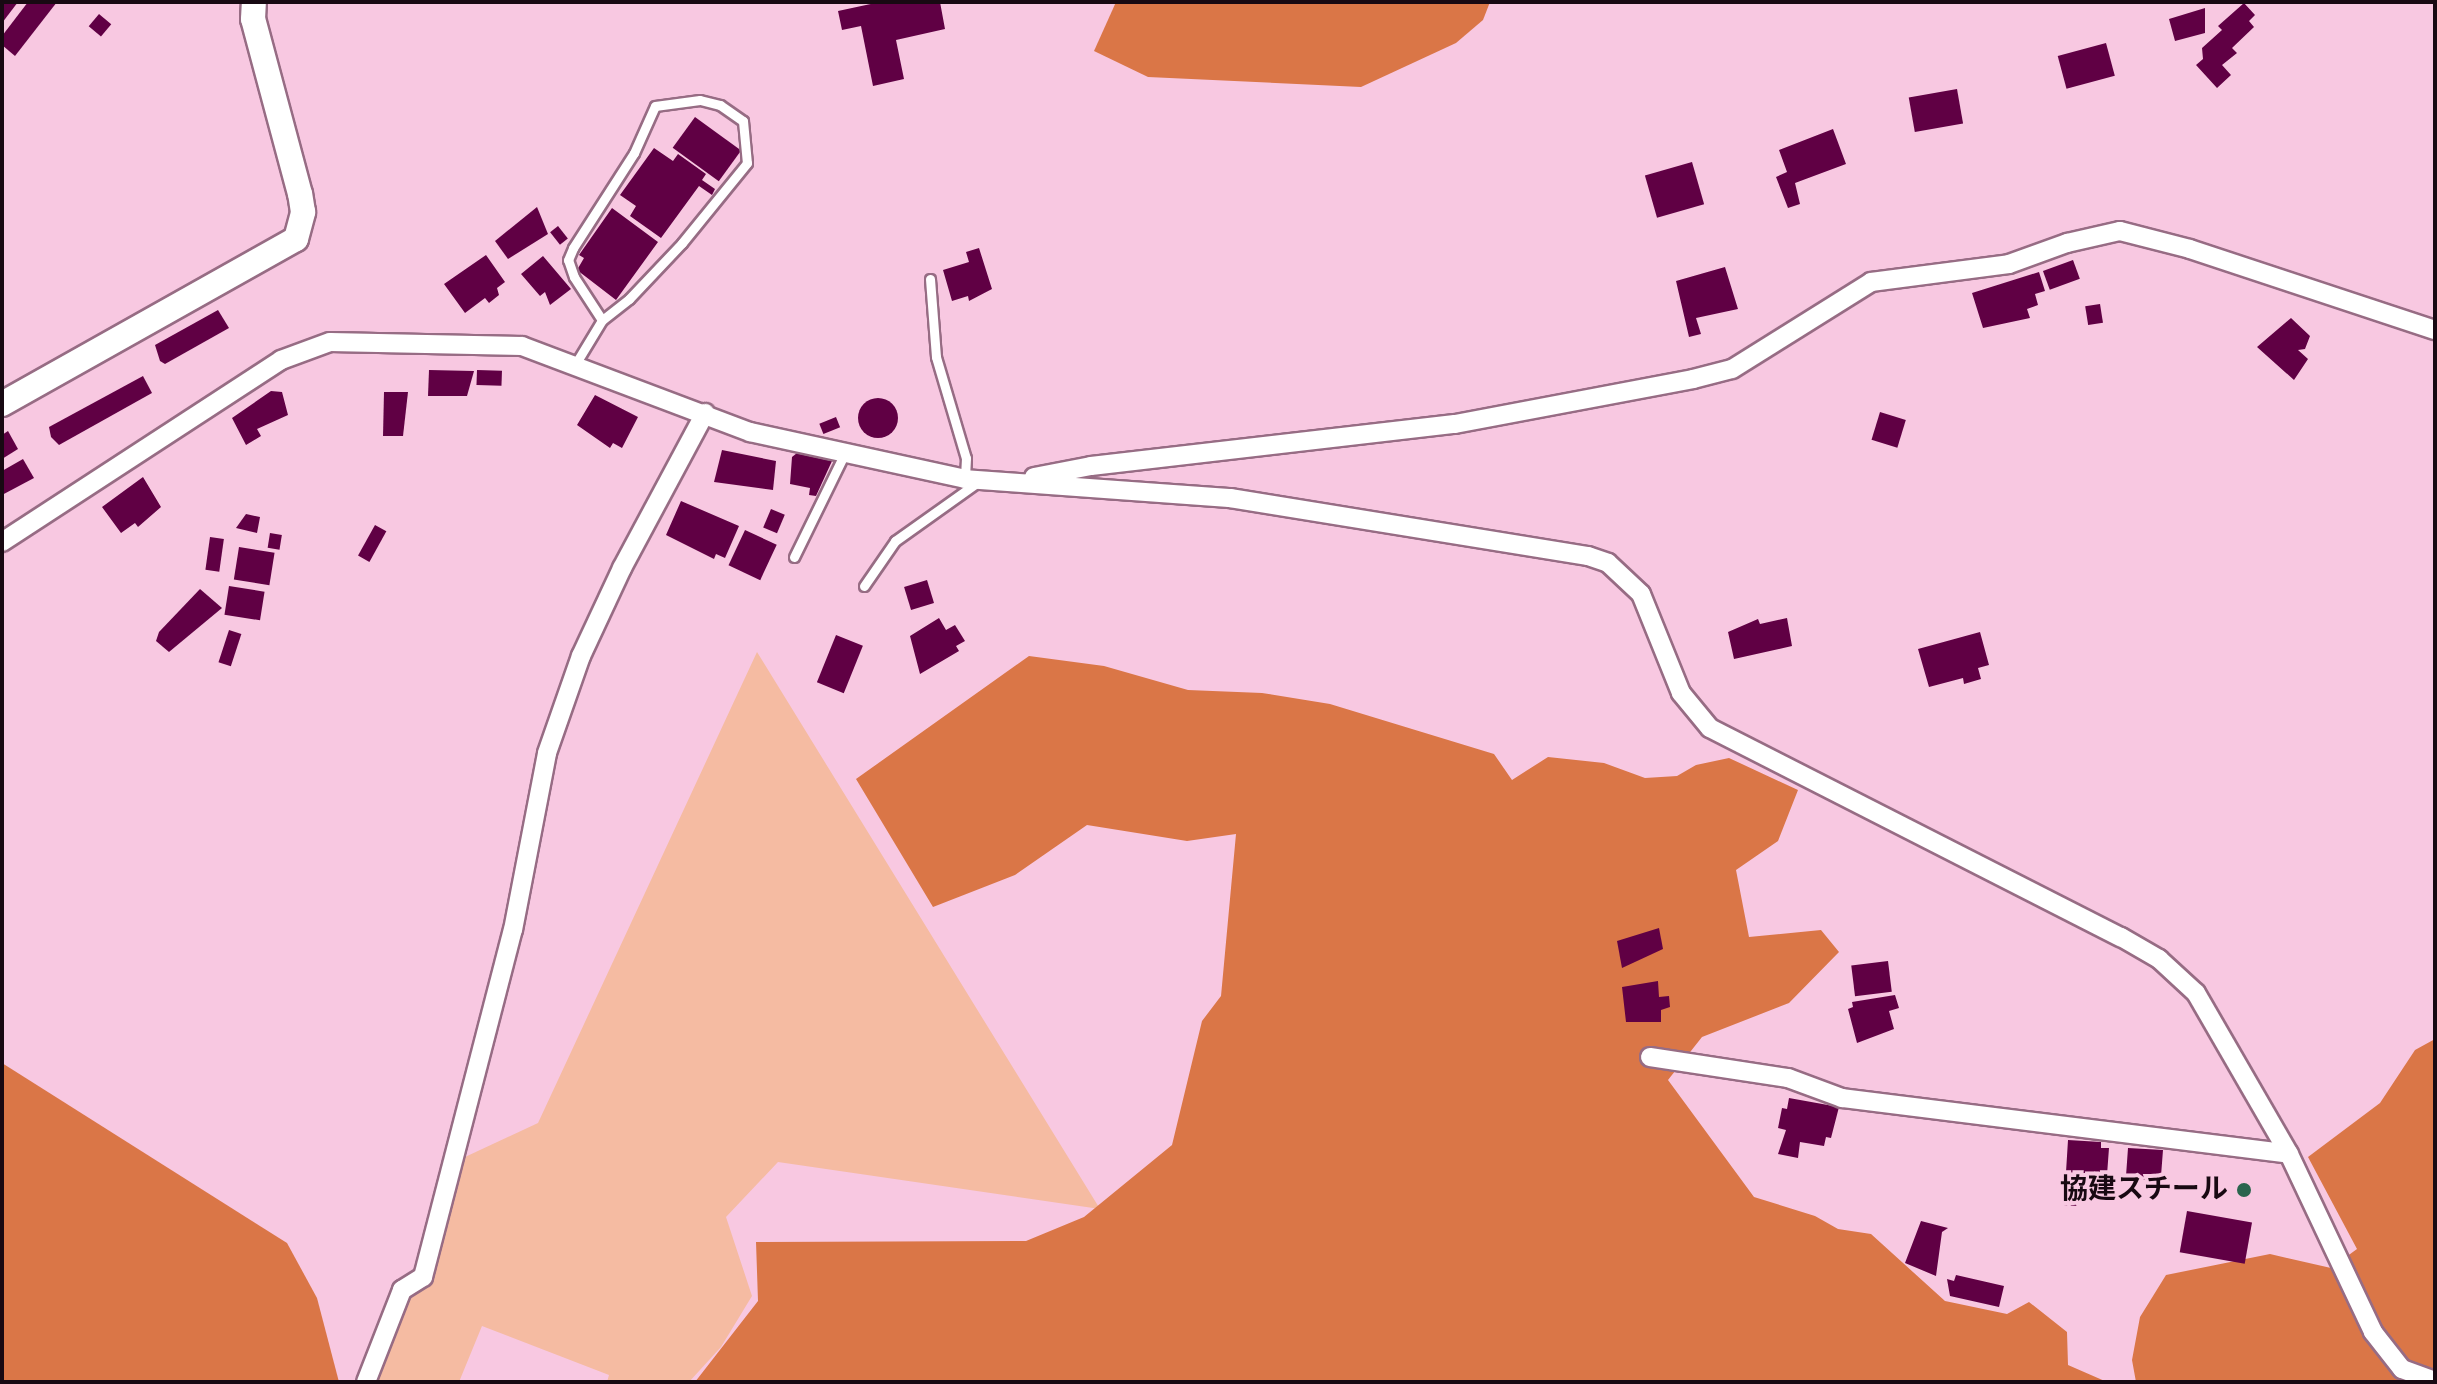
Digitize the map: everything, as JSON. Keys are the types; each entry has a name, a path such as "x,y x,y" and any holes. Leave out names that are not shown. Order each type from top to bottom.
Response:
{"street":[{"path":"2,404 296,239 303,212 253,19 254,2"},
{"path":"1011,482 1106,464 1455,424 1693,379 1732,369 1871,282 2009,264 2067,243 2120,231 2190,249 2435,330"},
{"path":"2,542 281,360 330,342 522,346 576,363 750,432 973,479 1230,498 1608,563 1647,604 1681,693 1710,728 2159,959 2196,993 2289,1154 2381,1345 2402,1369 2435,1381"},
{"path":"366,1382 402,1290 423,1277 513,930 552,739 581,656 622,568 705,413"},
{"path":"1650,1057 1788,1078 1842,1098 2289,1154"}],"lane":[{"path":"576,363 602,320 671,254 747,163 743,121 720,105 700,100 655,106 634,153 573,248 568,260 574,277 602,320"},
{"path":"864,586 895,541 973,479 936,357 930,279"},
{"path":"794,557 845,451"}],"shaded area":[{"path":"1116,2 1490,2 1483,20 1456,43 1361,87 1148,77 1094,51"},
{"path":"757,652 1100,1209 778,1162 726,1217 752,1296 721,1347 689,1382 607,1382 609,1375 482,1326 459,1382 373,1382 403,1303 430,1284 465,1157 538,1123"},
{"path":"1029,656 1104,666 1188,690 1262,693 1330,704 1494,754 1512,780 1548,757 1604,763 1645,778 1677,776 1696,765 1729,758 1798,790 1778,841 1736,870 1749,937 1821,930 1839,952 1789,1003 1702,1037 1668,1080 1754,1197 1815,1216 1838,1229 1871,1234 1945,1301 2007,1314 2029,1302 2067,1332 2068,1365 2107,1382 695,1382 758,1301 756,1242 1026,1241 1084,1217 1172,1145 1202,1021 1221,996 1236,834 1187,841 1087,825 1015,875 933,907 856,779"},
{"path":"2435,1039 2435,1382 2136,1382 2132,1360 2140,1317 2166,1275 2270,1254 2331,1268 2357,1249 2308,1157 2380,1103 2415,1050"},
{"path":"2,1063 287,1243 317,1298 339,1382 2,1382"}],"building":[{"path":"2,2 18,2 2,23"},
{"path":"28,2 57,2 15,56 2,45 2,36"},
{"path":"880,2 940,2 945,29 896,40 904,79 873,86 861,26 842,30 838,11"},
{"path":"2244,3 2255,15 2249,21 2254,27 2232,48 2237,53 2222,65 2231,75 2217,88 2196,65 2203,59 2202,48 2222,30 2218,26"},
{"path":"2205,8 2205,33 2175,41 2169,19"},
{"path":"99,14 111,24 101,37 89,26"},
{"path":"2106,43 2115,76 2067,89 2058,56"},
{"path":"1957,89 1963,123 1915,132 1909,98"},
{"path":"695,117 741,151 719,181 673,148"},
{"path":"1833,129 1846,164 1795,183 1800,204 1788,208 1776,177 1787,172 1779,150"},
{"path":"654,148 673,161 678,154 706,174 702,180 715,189 712,195 699,186 661,238 630,216 636,206 620,195"},
{"path":"1692,162 1704,204 1657,218 1645,176"},
{"path":"537,207 548,234 508,259 495,241"},
{"path":"612,208 658,242 616,300 577,270 584,258 579,255"},
{"path":"558,226 568,239 560,245 550,232"},
{"path":"979,248 992,289 969,301 968,296 952,301 943,270 969,262 966,252"},
{"path":"486,255 505,282 497,288 499,295 489,303 485,298 465,313 444,284"},
{"path":"543,256 571,289 550,305 545,292 540,296 521,274"},
{"path":"2073,260 2080,279 2050,290 2043,271"},
{"path":"1725,267 1738,309 1696,318 1701,334 1689,337 1676,281"},
{"path":"2039,272 2045,291 2035,294 2038,305 2027,309 2030,318 1983,328 1972,293"},
{"path":"2100,304 2103,323 2088,325 2085,306"},
{"path":"218,310 229,328 165,364 160,361 155,345"},
{"path":"2291,318 2310,336 2305,349 2298,350 2308,359 2294,380 2257,347"},
{"path":"429,370 474,371 467,396 428,396"},
{"path":"477,370 502,371 501,386 476,385"},
{"path":"143,376 152,393 59,445 51,437 49,427"},
{"path":"271,391 282,392 288,415 257,429 261,436 246,445 232,418"},
{"path":"384,392 408,392 403,436 383,436"},
{"path":"595,395 638,417 622,448 613,443 610,448 577,425"},
{"path":"878,398 892,404 898,418 892,432 878,438 864,432 858,418 864,404"},
{"path":"1880,412 1906,420 1897,448 1872,440"},
{"path":"836,417 840,427 823,434 819,424"},
{"path":"8,431 18,449 2,459 2,435"},
{"path":"722,450 776,461 773,490 714,482"},
{"path":"797,453 832,461 816,496 809,495 810,488 790,484 792,457"},
{"path":"23,459 34,478 2,495 2,471"},
{"path":"143,477 161,507 138,527 135,523 121,533 102,507"},
{"path":"681,501 739,526 725,558 716,554 714,559 666,535"},
{"path":"771,509 785,515 777,533 763,527"},
{"path":"246,514 260,517 257,533 236,528"},
{"path":"375,525 386,531 369,562 358,556"},
{"path":"745,530 777,545 760,580 729,565"},
{"path":"270,533 282,535 280,550 268,548"},
{"path":"210,537 224,539 219,572 205,570"},
{"path":"239,547 275,553 269,585 234,580"},
{"path":"927,580 934,603 911,610 904,587"},
{"path":"229,586 265,592 260,620 224,615"},
{"path":"200,589 222,608 169,652 156,641 159,632"},
{"path":"939,618 946,630 955,625 965,641 956,646 959,651 920,674 910,636"},
{"path":"1787,618 1792,646 1734,659 1728,632 1758,619 1760,624"},
{"path":"229,630 241,634 231,666 218,662"},
{"path":"1980,632 1989,665 1978,668 1981,679 1964,684 1963,678 1929,687 1918,649"},
{"path":"836,635 863,646 844,693 817,682"},
{"path":"1659,928 1663,949 1622,968 1617,941"},
{"path":"1888,961 1892,992 1855,996 1851,966"},
{"path":"1658,981 1659,997 1669,996 1670,1007 1661,1010 1661,1022 1626,1022 1622,987"},
{"path":"1895,995 1899,1008 1889,1011 1894,1029 1857,1043 1848,1009 1853,1007 1852,1002"},
{"path":"1789,1098 1839,1107 1831,1138 1826,1137 1824,1146 1800,1142 1798,1158 1778,1154 1786,1130 1778,1128 1782,1108 1787,1109"},
{"path":"2068,1140 2101,1142 2101,1148 2109,1148 2107,1175 2066,1172"},
{"path":"2128,1148 2163,1150 2161,1176 2150,1176 2150,1181 2126,1176"},
{"path":"2065,1186 2080,1187 2079,1206 2064,1205"},
{"path":"2187,1211 2252,1222 2245,1264 2180,1252"},
{"path":"1921,1221 1948,1228 1942,1232 1936,1276 1905,1263"},
{"path":"1956,1275 2004,1286 1999,1307 1950,1296 1947,1279 1954,1281"}],"place":[{"name":"協建スチール","path":"2244,1190"}]}
